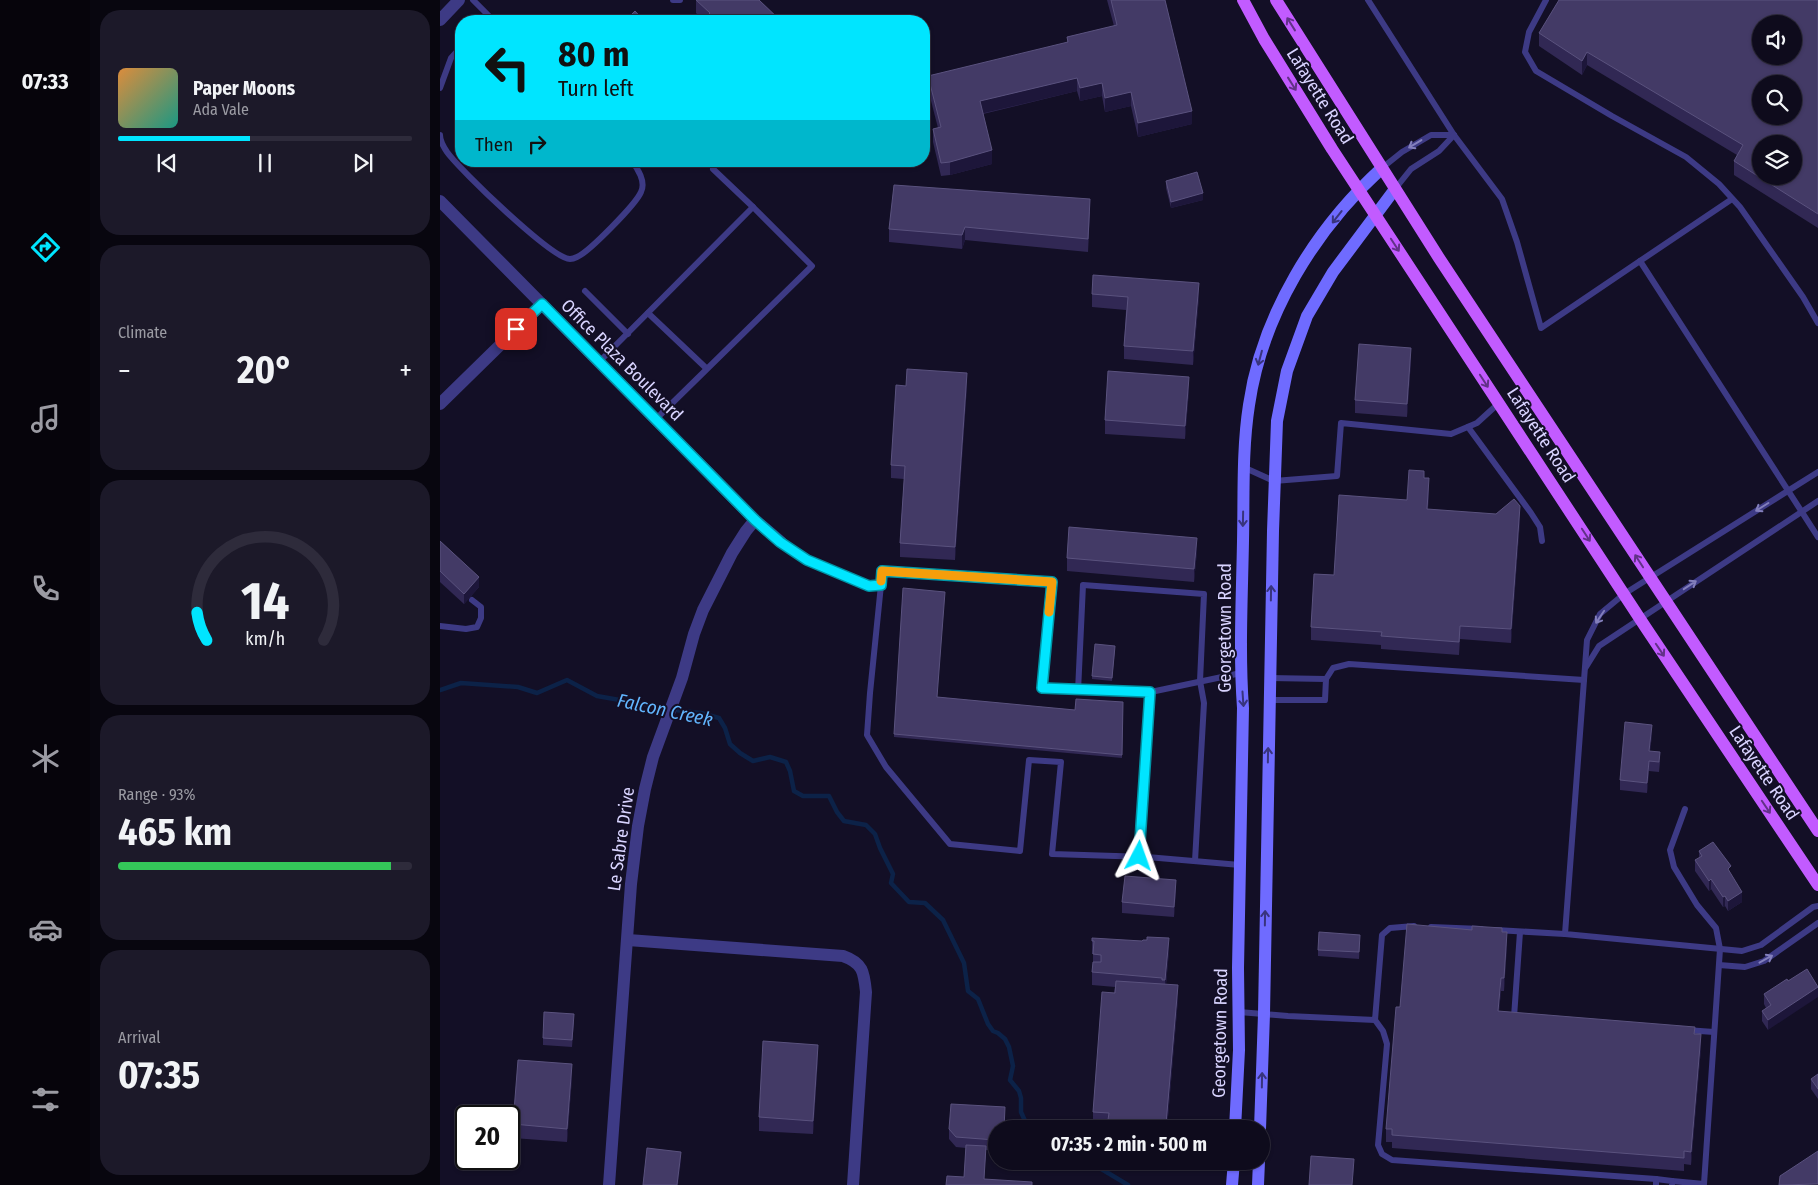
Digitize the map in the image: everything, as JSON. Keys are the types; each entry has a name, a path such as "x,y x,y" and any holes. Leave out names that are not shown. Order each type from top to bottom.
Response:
{"main road":[{"name":"Lafayette Road","path":"1243,0 1268,46 1376,216 1640,620 1818,885"},
{"name":"Lafayette Road","path":"1276,0 1509,365 1818,831"},
{"name":"Georgetown Road","path":"1235,1120 1239,1012 1243,708 1241,673 1241,467 1249,403 1265,340 1283,299 1310,253 1359,189 1382,168"},
{"path":"1260,1120 1274,481 1277,421 1287,371 1307,316 1324,286 1395,189"},
{"path":"1232,1185 1233,1170"},
{"path":"1258,1185 1259,1170"}],"street":[{"path":"440,20 460,0"},
{"name":"Office Plaza Boulevard","path":"440,201 755,520 780,542"},
{"path":"440,404 542,304"},
{"name":"Le Sabre Drive","path":"609,1185 631,884 638,826 650,769 682,678 694,634 714,587 732,553 755,520"},
{"path":"628,940 842,956 854,960 862,967 866,992 853,1185"}],"lane":[{"path":"474,0 486,15"},
{"path":"673,0 680,0"},
{"path":"1368,0 1454,135 1502,199 1517,242 1541,328 1732,199"},
{"path":"1546,0 1529,32 1525,52 1536,71 1612,116 1686,156 1719,184 1732,199 1803,298 1818,323"},
{"path":"440,88 451,58 455,54"},
{"path":"1382,168 1402,152 1431,135 1454,135"},
{"path":"1395,189 1411,169 1439,151 1454,135"},
{"path":"440,140 455,161"},
{"path":"461,167 510,215 555,252 568,259 577,257 593,245 618,220 642,191 642,180 636,167"},
{"path":"656,419 812,266 713,169"},
{"path":"599,362 753,207"},
{"path":"1640,261 1818,537"},
{"path":"585,291 628,334"},
{"path":"648,313 706,368"},
{"path":"1241,467 1274,481 1337,476 1341,423 1451,434 1477,423 1499,403"},
{"path":"1468,427 1531,513 1540,527 1542,541"},
{"path":"1565,934 1587,640 1600,614 1624,594 1818,472"},
{"path":"1586,668 1599,646 1818,501"},
{"path":"780,542 807,560 869,586 881,585"},
{"path":"1240,865 1139,856 1052,854 1061,762 1029,760 1020,852 950,844 886,767 868,735 870,692 882,571 1052,582 1042,688 1150,692 1241,673"},
{"path":"1078,690 1083,585 1204,594 1200,681 1204,703 1195,861"},
{"path":"440,626 466,629 477,626 481,618 481,607 472,600"},
{"path":"1269,700 1325,700 1326,679 1333,668 1349,664 1584,680"},
{"path":"1270,678 1326,679"},
{"path":"1139,856 1150,692"},
{"path":"1685,810 1670,850 1674,867 1697,905 1716,928 1720,949 1704,1184 1656,1182 1392,1160 1382,1154 1378,1145 1387,1044 1383,1031 1376,1020 1382,934 1390,928 1407,925 1565,934 1720,949 1742,951 1761,945 1813,907 1818,906"},
{"path":"1719,965 1745,967 1764,962 1818,923"},
{"path":"1520,932 1514,1017 1524,1018"},
{"path":"1239,1012 1376,1020"},
{"path":"1676,1029 1714,1032"}],"building":[{"path":"696,0 759,0 775,15 708,15 710,13"},
{"path":"1111,0 1165,0 1192,111 1138,123 1131,92 1105,98 1102,83 1080,88 1077,78 980,101 992,150 941,163 933,129 941,127 930,84 930,76 1068,42 1067,37 1117,25"},
{"path":"1559,0 1818,0 1818,214 1772,185 1802,185 1802,135 1752,135 1752,172 1734,161 1743,145 1587,52 1582,61 1539,33"},
{"path":"1197,172 1203,193 1171,202 1166,181"},
{"path":"894,185 1090,199 1088,239 965,227 962,235 889,229"},
{"path":"1093,275 1199,283 1193,351 1124,346 1128,297 1092,294"},
{"path":"1359,344 1411,348 1407,404 1355,400"},
{"path":"907,369 967,373 955,547 900,543 905,466 891,465 896,385 906,386"},
{"path":"1108,371 1189,377 1185,426 1105,420"},
{"path":"1409,470 1424,471 1424,478 1429,478 1427,509 1496,514 1514,499 1520,506 1511,629 1460,626 1459,642 1381,636 1382,632 1311,627 1314,574 1334,575 1339,495 1407,500"},
{"path":"1069,527 1197,538 1194,569 1067,558"},
{"path":"440,541 479,577 464,594 440,571"},
{"path":"903,588 945,592 937,697 1075,710 1076,699 1123,702 1122,755 894,734"},
{"path":"1095,644 1115,646 1112,678 1092,676"},
{"path":"1625,722 1652,725 1649,751 1660,752 1659,762 1649,761 1647,783 1620,780"},
{"path":"1713,842 1731,866 1728,869 1742,892 1728,901 1725,896 1723,897 1711,879 1709,881 1695,860 1702,856 1699,851"},
{"path":"1125,876 1176,880 1174,907 1122,902"},
{"path":"1407,924 1472,930 1472,926 1502,928 1502,932 1507,932 1504,978 1501,978 1498,1011 1695,1027 1694,1034 1701,1034 1691,1152 1684,1151 1684,1158 1392,1135 1392,1129 1386,1129 1396,1007 1400,1007"},
{"path":"1319,932 1360,935 1359,952 1318,950"},
{"path":"1147,937 1169,938 1165,980 1162,980 1162,978 1092,972 1093,962 1101,962 1101,955 1093,954 1094,941 1092,941 1092,938 1142,941 1147,940"},
{"path":"1807,969 1818,987 1768,1020 1762,1011 1771,1005 1764,994"},
{"path":"1116,981 1178,985 1166,1120 1108,1120 1109,1113 1093,1112 1102,992 1115,993"},
{"path":"544,1012 574,1014 572,1040 543,1038"},
{"path":"763,1041 818,1045 813,1121 759,1117"},
{"path":"518,1060 572,1064 567,1129 520,1125 520,1105 514,1105"},
{"path":"1818,1074 1818,1089 1811,1079"},
{"path":"951,1104 1005,1107 1004,1120 988,1120 988,1139 956,1137 949,1129"},
{"path":"966,1145 986,1146 984,1179 1032,1182 1032,1185 946,1185 947,1176 964,1177"},
{"path":"647,1148 681,1152 677,1185 643,1185"},
{"path":"1818,1151 1818,1184 1779,1185 1780,1176"},
{"path":"1311,1156 1354,1159 1352,1185 1309,1185"}],"waterway":[{"name":"Falcon Creek","path":"440,690 461,683 518,687 537,693 567,680 597,696 701,713 719,718 725,728 730,744 740,753 753,761 770,757 786,762 794,791 803,796 829,796 844,821 866,825 875,834 893,874 891,883 909,902 925,903 943,920 964,963 968,991 978,999 988,1024 993,1031 1005,1039 1009,1047 1013,1066 1010,1080 1019,1091 1021,1112 1025,1120"},
{"name":"Falcon Creek","path":"1103,1170 1128,1185"}],"slow traffic":[{"path":"881,581 882,571 1052,582 1049,612"}],"route":[{"path":"516,329 542,304 755,520 780,542 807,560 869,586 881,585 882,571 1052,582 1042,688 1150,692 1139,856"}]}
